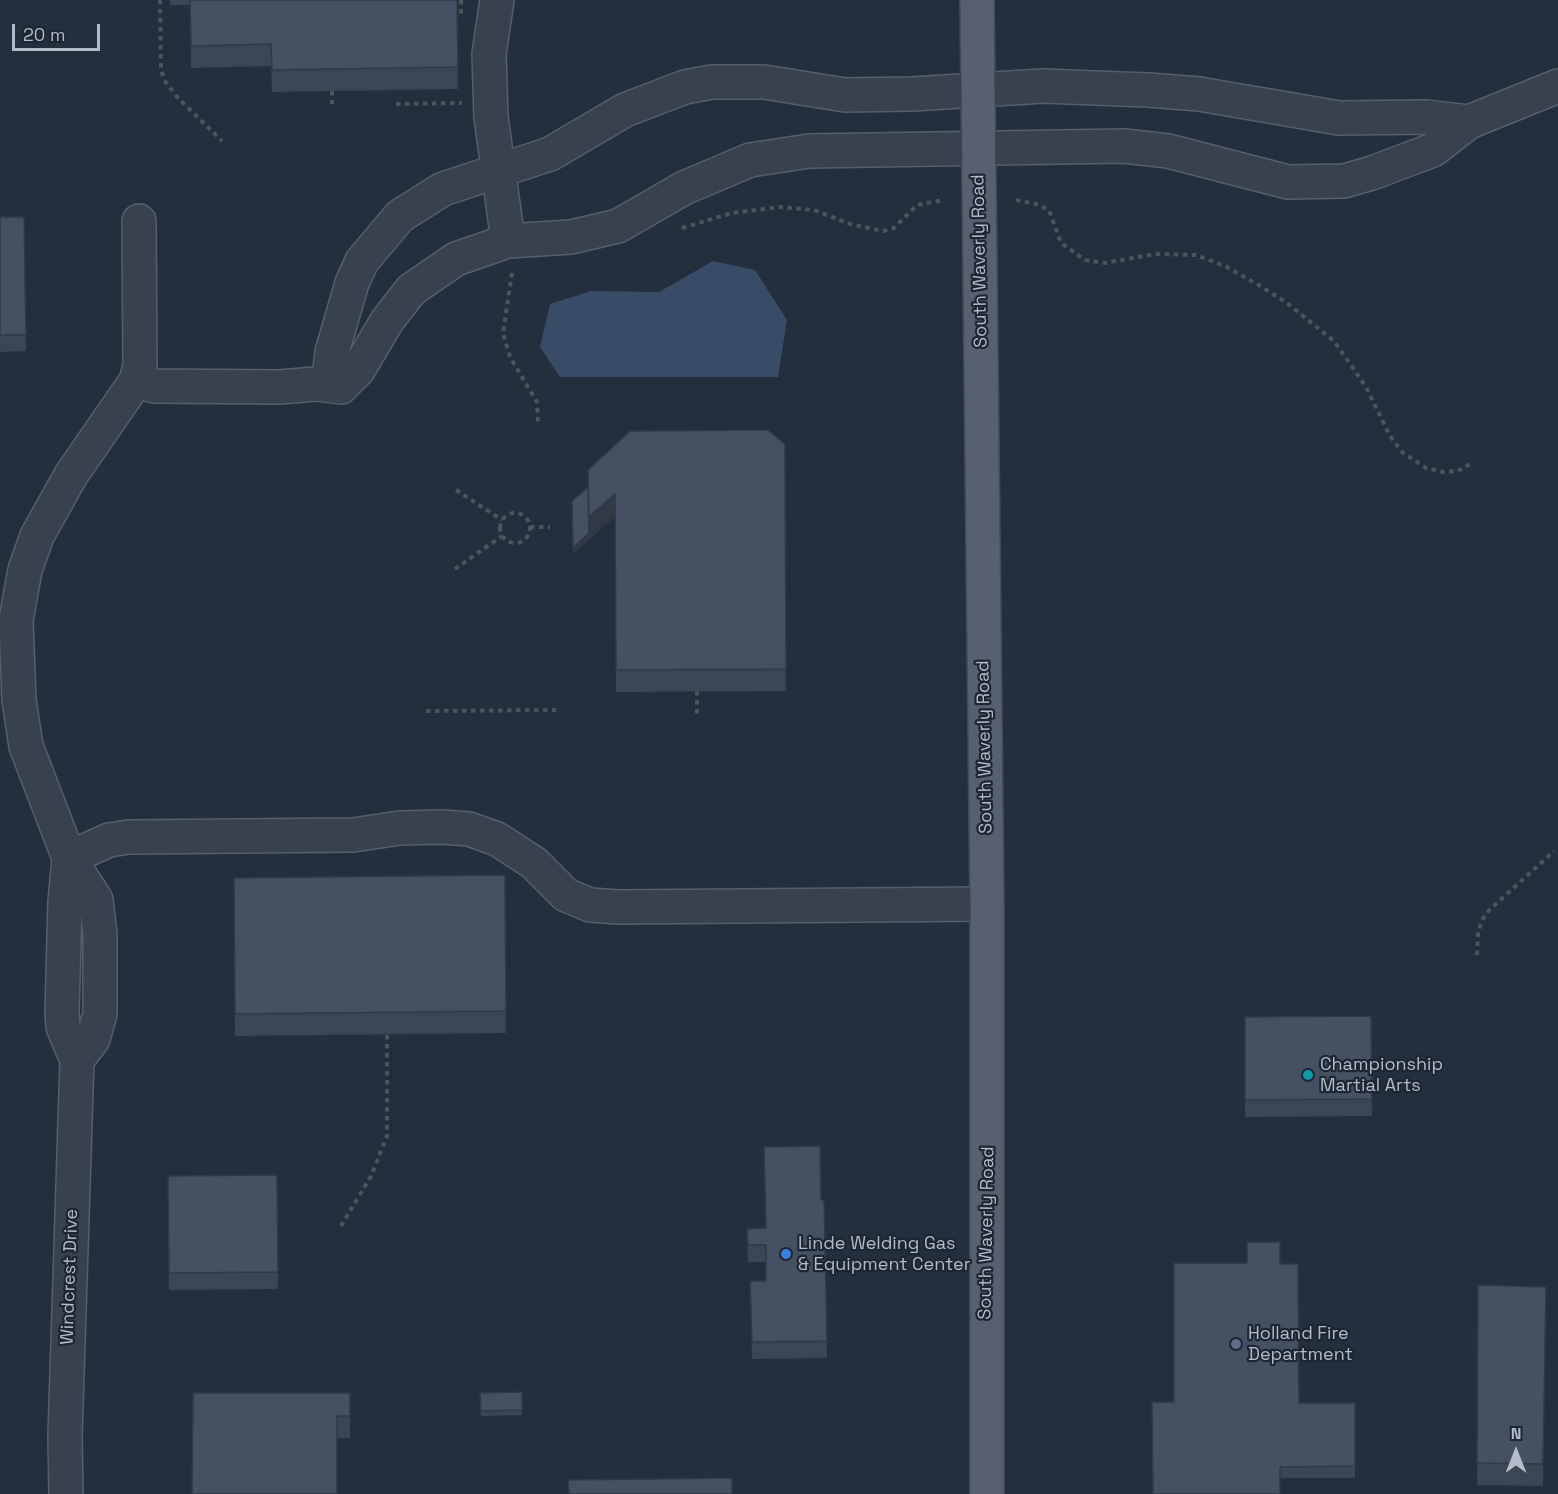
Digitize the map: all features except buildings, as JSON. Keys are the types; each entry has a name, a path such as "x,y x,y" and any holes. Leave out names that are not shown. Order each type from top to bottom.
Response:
{"main road":[{"name":"South Waverly Road","path":"977,0 987,904 987,1494"}],"street":[{"path":"497,0 489,54 492,137 514,255"},
{"path":"334,386 332,351 346,301 362,261 378,239 400,216 442,189 550,154 585,136 625,110 655,97 712,82 764,82 845,95 1043,86 1149,90 1199,94 1339,118 1427,117 1469,123"},
{"path":"136,381 154,386 334,386 358,370 387,321 411,290 456,260 514,255 571,237 618,226 716,172 750,160 781,154 978,147 1124,146 1168,151 1288,182 1344,181 1397,165 1433,150 1469,123 1558,86"},
{"path":"139,221 140,366 136,381 71,475 37,536 25,570 16,620 19,700 27,746 69,858 109,840 129,837 353,834 400,828 442,827 468,829 497,839 534,863 566,895 590,905 629,907 987,904"},
{"name":"Windcrest Drive","path":"66,1494 65,1436 77,1060 63,1027 62,1012 65,902 69,858"}],"path":[{"path":"160,0 161,69 164,80 178,98 222,141"},
{"path":"332,91 332,104"},
{"path":"396,104 467,103"},
{"path":"673,231 732,213 780,207 814,210 850,224 884,231 894,228 917,205 943,200"},
{"path":"1016,200 1049,210 1061,243 1085,261 1105,263 1155,254 1196,255 1227,267 1262,287 1287,303 1334,341 1366,387 1390,436 1402,452 1426,468 1443,472 1458,471 1470,464"},
{"path":"514,255 503,333 510,357 537,402 538,424"},
{"path":"456,490 502,520"},
{"path":"502,520 511,513 520,513 528,520 530,527 528,536 520,542 511,542 502,536"},
{"path":"502,520 502,536"},
{"path":"530,527 550,527"},
{"path":"455,569 502,536"},
{"path":"697,691 698,716"},
{"path":"426,711 556,710"},
{"path":"1477,955 1478,932 1485,914 1554,851"},
{"path":"341,1227 371,1176 387,1136 387,1034"}],"water":[{"path":"713,261 755,270 787,320 778,377 560,377 540,347 550,304 591,291 659,292"}],"place":[{"name":"Championship Martial Arts","path":"1308,1075"},
{"name":"Linde Welding Gas & Equipment Center","path":"786,1254"},
{"name":"Holland Fire Department","path":"1236,1344"}]}
